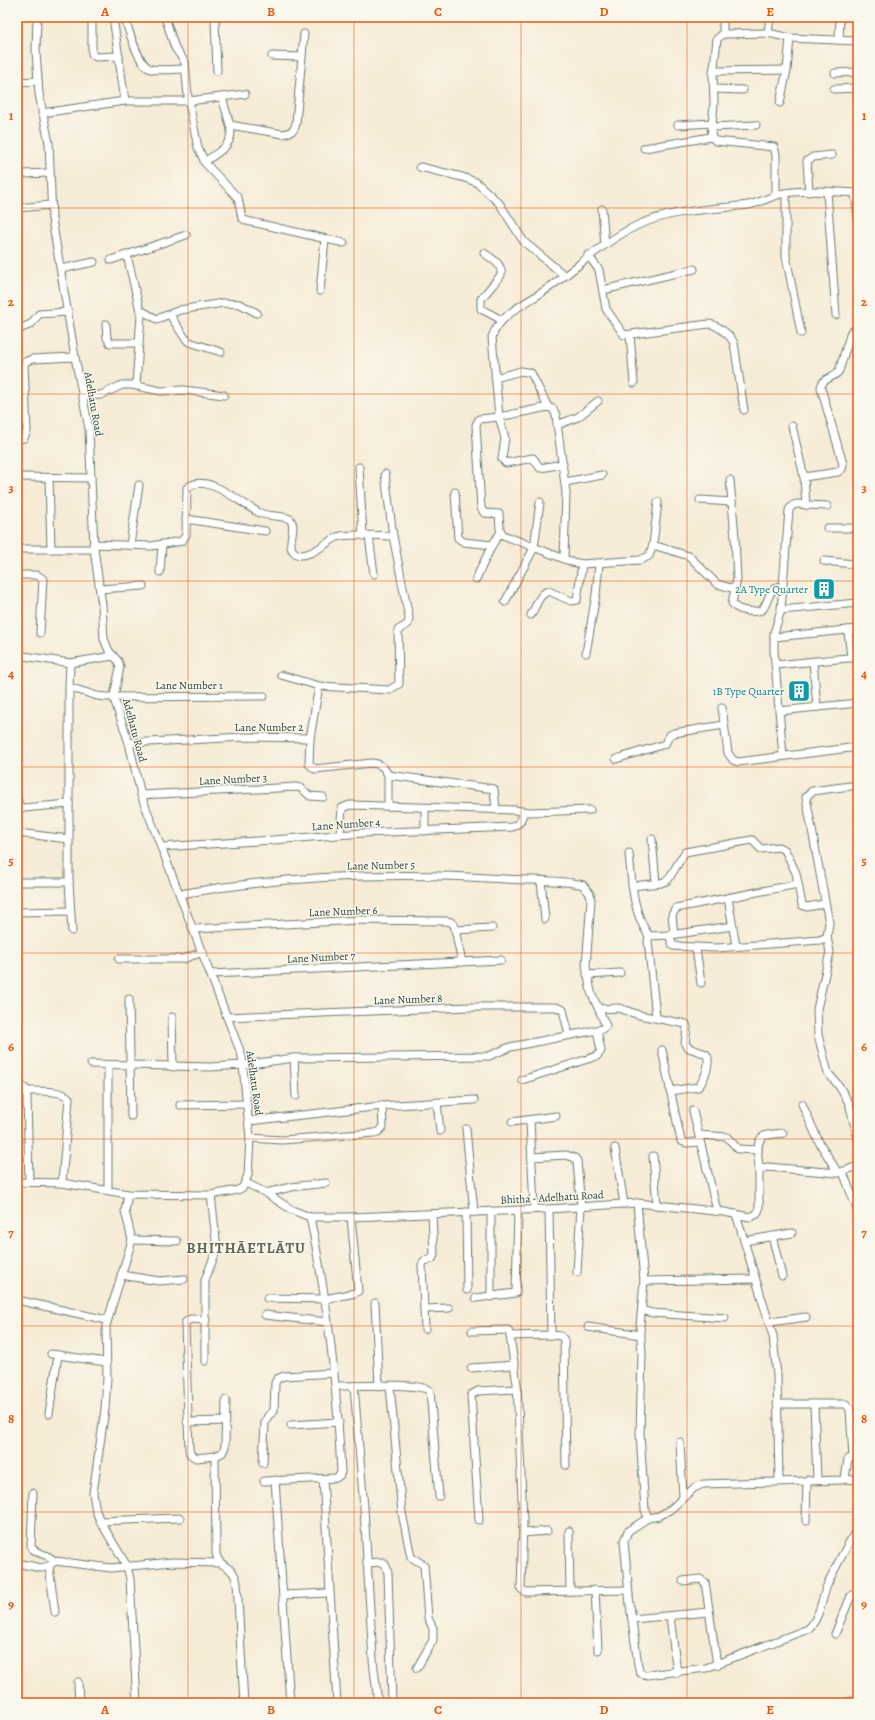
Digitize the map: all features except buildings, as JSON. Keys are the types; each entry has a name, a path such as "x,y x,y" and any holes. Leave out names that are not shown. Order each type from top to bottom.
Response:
{"street":[{"name":"Adelhatu Road","path":"37,17 38,81 42,113 48,133 51,205 75,357 89,429 94,546 100,588 104,639 112,656 118,661 120,667 114,696 129,743 141,795 212,974 242,1056 250,1138 248,1175 246,1183"},
{"path":"92,17 92,54 96,57 118,56"},
{"path":"124,17 139,58 145,67 152,69 186,68"},
{"path":"165,17 175,48 178,54 183,58 186,68 189,101 198,148 204,162 236,194 242,218 246,221 344,244"},
{"path":"218,17 215,20 218,71"},
{"path":"723,17 723,34"},
{"path":"768,33 770,17"},
{"path":"839,40 840,17"},
{"path":"114,24 125,101"},
{"path":"711,137 714,89 713,70 717,39 723,34 768,33 790,38 858,40"},
{"path":"230,125 283,134 291,132 295,129 304,34"},
{"path":"780,103 790,38"},
{"path":"272,56 302,57"},
{"path":"713,70 786,70"},
{"path":"835,73 858,72"},
{"path":"17,82 38,81"},
{"path":"834,89 858,88"},
{"path":"714,89 743,90"},
{"path":"42,113 125,101 189,101 245,94"},
{"path":"204,162 229,143 232,137 222,97"},
{"path":"678,125 756,125"},
{"path":"644,148 711,137 716,141 774,147 776,155 776,195"},
{"path":"809,192 807,161 813,157 832,155"},
{"path":"420,167 462,177 476,182 499,203 524,242 564,276"},
{"path":"23,174 50,173"},
{"path":"827,192 836,315"},
{"path":"563,464 540,468 533,458 506,463 502,459 505,438 499,417 492,337 495,329 502,320 564,276 588,255 634,227 662,216 707,208 750,205 776,195 786,193 857,192 858,218"},
{"path":"786,193 787,264 801,333"},
{"path":"17,208 51,205"},
{"path":"602,209 605,245"},
{"path":"111,260 186,235"},
{"path":"320,291 325,239"},
{"path":"484,253 501,266 502,270 501,275 481,300 481,309 502,320"},
{"path":"127,255 140,310 136,385"},
{"path":"588,255 599,270 604,304 608,313 624,335 706,324 716,326 734,343 744,410"},
{"path":"61,269 94,262"},
{"path":"602,290 694,269"},
{"path":"140,310 156,319 187,308 233,302 257,313"},
{"path":"17,330 31,324 39,314 68,312"},
{"path":"170,315 189,342 221,352"},
{"path":"106,324 107,338 110,343 139,343"},
{"path":"804,477 838,472 842,469 843,464 821,388 821,383 824,379 836,375 839,372 850,332 858,328"},
{"path":"630,335 634,383"},
{"path":"17,439 24,438 27,431 25,362 32,359 75,357"},
{"path":"495,378 521,372 531,373 548,407"},
{"path":"83,396 101,395 122,385 136,385 161,391 184,390 224,395"},
{"path":"557,425 578,417 598,401"},
{"path":"476,579 492,545 501,532 499,514 484,513 481,508 476,425 479,419 499,417 548,407 553,409 556,415 566,493 564,559"},
{"path":"792,426 804,477 806,505"},
{"path":"359,467 366,536 374,574"},
{"path":"281,675 319,686 389,690 399,684 398,630 410,621 393,536 385,474"},
{"path":"565,482 602,475"},
{"path":"17,477 91,478"},
{"path":"50,478 51,549"},
{"path":"730,480 737,579 732,598 733,606 738,609 757,612 764,607 771,591 782,586"},
{"path":"17,549 162,545 177,543 184,539 187,488 195,484 207,484 218,488 262,514 290,519 293,525 291,546 294,553 297,554 308,553 325,546 337,537 393,536"},
{"path":"130,545 139,485"},
{"path":"455,492 458,538 464,542 492,545"},
{"path":"700,500 732,502"},
{"path":"505,602 534,548 540,502"},
{"path":"501,532 506,536 534,548 582,564 599,564 646,559 653,545 658,502"},
{"path":"783,756 774,637 781,610 789,510 791,505 795,504 827,506"},
{"path":"186,519 265,530"},
{"path":"827,528 858,528"},
{"path":"160,572 162,545"},
{"path":"653,545 689,556 717,584 735,589"},
{"path":"824,561 854,564 858,573"},
{"path":"531,615 542,594 546,592 550,591 571,601 577,600 582,564"},
{"path":"586,653 596,595 599,564"},
{"path":"17,575 37,575 43,579 40,633"},
{"path":"100,588 143,586"},
{"path":"781,610 858,603"},
{"path":"774,637 858,629"},
{"path":"776,666 854,658 848,630"},
{"path":"17,655 70,663 112,656"},
{"path":"813,662 818,707"},
{"path":"70,663 68,687 69,882 72,931"},
{"name":"Lane Number 2","path":"129,743 258,737 310,738 319,686"},
{"name":"Lane Number 1","path":"68,687 97,696 264,696"},
{"path":"779,711 858,703"},
{"path":"722,708 728,753 733,760 738,762 858,747"},
{"path":"616,758 665,744 670,735 674,733 724,725"},
{"path":"310,738 309,764 311,767 321,768 372,763 380,764 384,767 388,775 388,806"},
{"path":"388,775 494,789 496,810"},
{"path":"858,785 812,791 806,797 824,904 829,923 827,937 830,952 817,1009 818,1036 828,1073 847,1100 858,1139"},
{"name":"Lane Number 3","path":"141,795 296,787 300,788 310,796 323,797"},
{"path":"17,799 20,807 23,808 69,804"},
{"path":"340,834 341,812 344,806 388,806 524,812 590,810"},
{"path":"425,808 426,831"},
{"name":"Lane Number 4","path":"161,847 340,834 513,827 520,822 524,812"},
{"path":"17,833 69,839"},
{"path":"652,839 656,883"},
{"path":"632,886 656,883 671,878 685,852 752,840 761,849 778,847 785,850 792,861 802,905 807,907 824,904"},
{"path":"630,853 632,886 637,912 641,923 649,936 648,941 656,1017"},
{"name":"Lane Number 5","path":"180,894 243,884 368,875 449,876 561,881 583,885 590,894 591,900 585,958 587,975"},
{"path":"541,881 545,919"},
{"path":"17,882 69,882"},
{"path":"798,884 676,908 672,915 673,946 696,948 736,946 820,940 827,937"},
{"path":"728,898 736,946"},
{"path":"17,912 70,911"},
{"name":"Lane Number 6","path":"194,929 359,920 403,920 451,922 456,930"},
{"path":"649,936 733,926"},
{"path":"462,962 456,930 492,928"},
{"path":"696,948 701,983"},
{"path":"119,959 184,958 203,952"},
{"name":"Lane Number 7","path":"212,974 501,960"},
{"path":"91,1064 172,1067 243,1065 294,1058 489,1056 510,1047 597,1030 606,1026 591,992 587,975 620,973"},
{"path":"129,999 131,1116"},
{"name":"Lane Number 8","path":"227,1017 470,1007 556,1007 563,1010 569,1035"},
{"path":"598,1009 619,1008 686,1024 688,1027 685,1041 686,1046 708,1056 708,1065 700,1086 670,1091"},
{"path":"172,1017 172,1067"},
{"path":"522,1080 597,1056 601,1051 597,1030"},
{"path":"662,1050 681,1141 687,1143 700,1138 724,1136 730,1138 738,1149 758,1150"},
{"path":"294,1058 296,1096"},
{"path":"108,1064 108,1190"},
{"path":"17,1084 25,1088 27,1091 67,1094 69,1098 62,1183"},
{"path":"27,1091 29,1182"},
{"path":"249,1121 382,1106 474,1100"},
{"path":"437,1102 440,1131"},
{"path":"180,1105 247,1104"},
{"path":"802,1104 819,1142 840,1172 858,1212"},
{"path":"250,1138 282,1140 374,1133 378,1132 383,1127 382,1106"},
{"path":"693,1111 717,1211"},
{"path":"512,1122 556,1116"},
{"path":"530,1120 534,1209"},
{"path":"466,1129 474,1212"},
{"path":"783,1133 762,1137 758,1150 759,1170 767,1167 827,1173 840,1172 858,1166"},
{"path":"615,1148 624,1204"},
{"path":"532,1157 566,1155 575,1158 579,1165 581,1207 577,1272"},
{"path":"653,1156 657,1205"},
{"name":"Bhitha - Adelhatu Road","path":"246,1183 266,1193 292,1210 310,1217 351,1217 549,1209 637,1203 717,1211 750,1217 757,1214 759,1209 759,1170"},
{"path":"17,1182 62,1183 128,1194 211,1195 230,1193 243,1187 246,1183"},
{"path":"266,1193 291,1187 326,1183"},
{"path":"128,1194 125,1211 132,1240 107,1320 105,1332 105,1409 94,1493 96,1511 100,1521 127,1566 130,1579 137,1703"},
{"path":"205,1361 205,1280 217,1250 211,1195"},
{"path":"637,1203 644,1281 641,1335 640,1434 645,1510 648,1518"},
{"path":"549,1209 551,1335"},
{"path":"476,1298 516,1293 518,1210"},
{"path":"491,1211 491,1297"},
{"path":"466,1212 467,1290"},
{"path":"425,1329 423,1263 431,1260 434,1255 432,1214"},
{"path":"736,1214 755,1279 770,1322 775,1347 779,1481"},
{"path":"264,1481 336,1478 340,1475 339,1422 336,1386 327,1322 323,1278 310,1217"},
{"path":"267,1298 325,1299 355,1293 358,1291 351,1217"},
{"path":"744,1241 792,1233"},
{"path":"772,1236 782,1276"},
{"path":"132,1240 177,1241"},
{"path":"121,1275 159,1281 184,1279"},
{"path":"644,1281 755,1279"},
{"path":"17,1300 107,1320"},
{"path":"375,1303 379,1386"},
{"path":"424,1308 449,1308"},
{"path":"642,1310 652,1313 726,1318"},
{"path":"265,1315 327,1322"},
{"path":"770,1322 806,1317"},
{"path":"206,1320 190,1319 185,1323 190,1454 196,1458 215,1456 224,1450 226,1400"},
{"path":"588,1327 641,1335"},
{"path":"472,1331 508,1330 510,1336 517,1389 523,1533 520,1585 523,1591 628,1590"},
{"path":"510,1336 551,1335 561,1336 564,1340 566,1466"},
{"path":"49,1414 55,1355 106,1362"},
{"path":"471,1368 514,1365"},
{"path":"263,1462 265,1422 268,1416 274,1411 275,1384 277,1379 284,1376 334,1373"},
{"path":"336,1386 390,1386 427,1388 430,1391 439,1496"},
{"path":"354,1386 373,1660 378,1703"},
{"path":"390,1386 402,1513 411,1557 424,1565 428,1618 433,1628 434,1635 432,1644 417,1668"},
{"path":"479,1520 470,1395 478,1391 517,1389"},
{"path":"777,1404 843,1403 848,1405 856,1457 848,1459 846,1462 845,1479"},
{"path":"814,1404 817,1480"},
{"path":"188,1422 226,1421"},
{"path":"291,1426 339,1422"},
{"path":"680,1442 683,1498"},
{"path":"215,1456 216,1554 220,1563"},
{"path":"323,1479 337,1703"},
{"path":"858,1480 845,1479 703,1484 696,1486 671,1509 659,1516 648,1518 628,1532 625,1535 625,1557 628,1590 640,1672 647,1675 697,1671 717,1665 808,1629 812,1625 830,1578 858,1527"},
{"path":"275,1480 284,1595 290,1703"},
{"path":"806,1520 807,1480"},
{"path":"33,1493 31,1547 35,1551 48,1554 51,1563 55,1612"},
{"path":"100,1521 180,1518"},
{"path":"523,1533 547,1531"},
{"path":"569,1531 570,1591"},
{"path":"17,1564 38,1568 51,1563 103,1567 172,1562 220,1563 233,1571 237,1583 244,1703"},
{"path":"367,1562 382,1562 386,1566 388,1573 392,1702"},
{"path":"683,1581 700,1579 705,1582 717,1665"},
{"path":"595,1590 598,1650"},
{"path":"835,1634 851,1596 858,1592"},
{"path":"284,1595 329,1593"},
{"path":"632,1620 709,1612"},
{"path":"670,1616 677,1673"},
{"path":"78,1682 79,1703"},
{"path":"843,1703 858,1699"}],"place":[{"name":"2A Type Quarter","path":"824,589"},
{"name":"1B Type Quarter","path":"799,691"}],"district":[{"name":"BHITHĀETLĀTU","path":"246,1248"}]}
